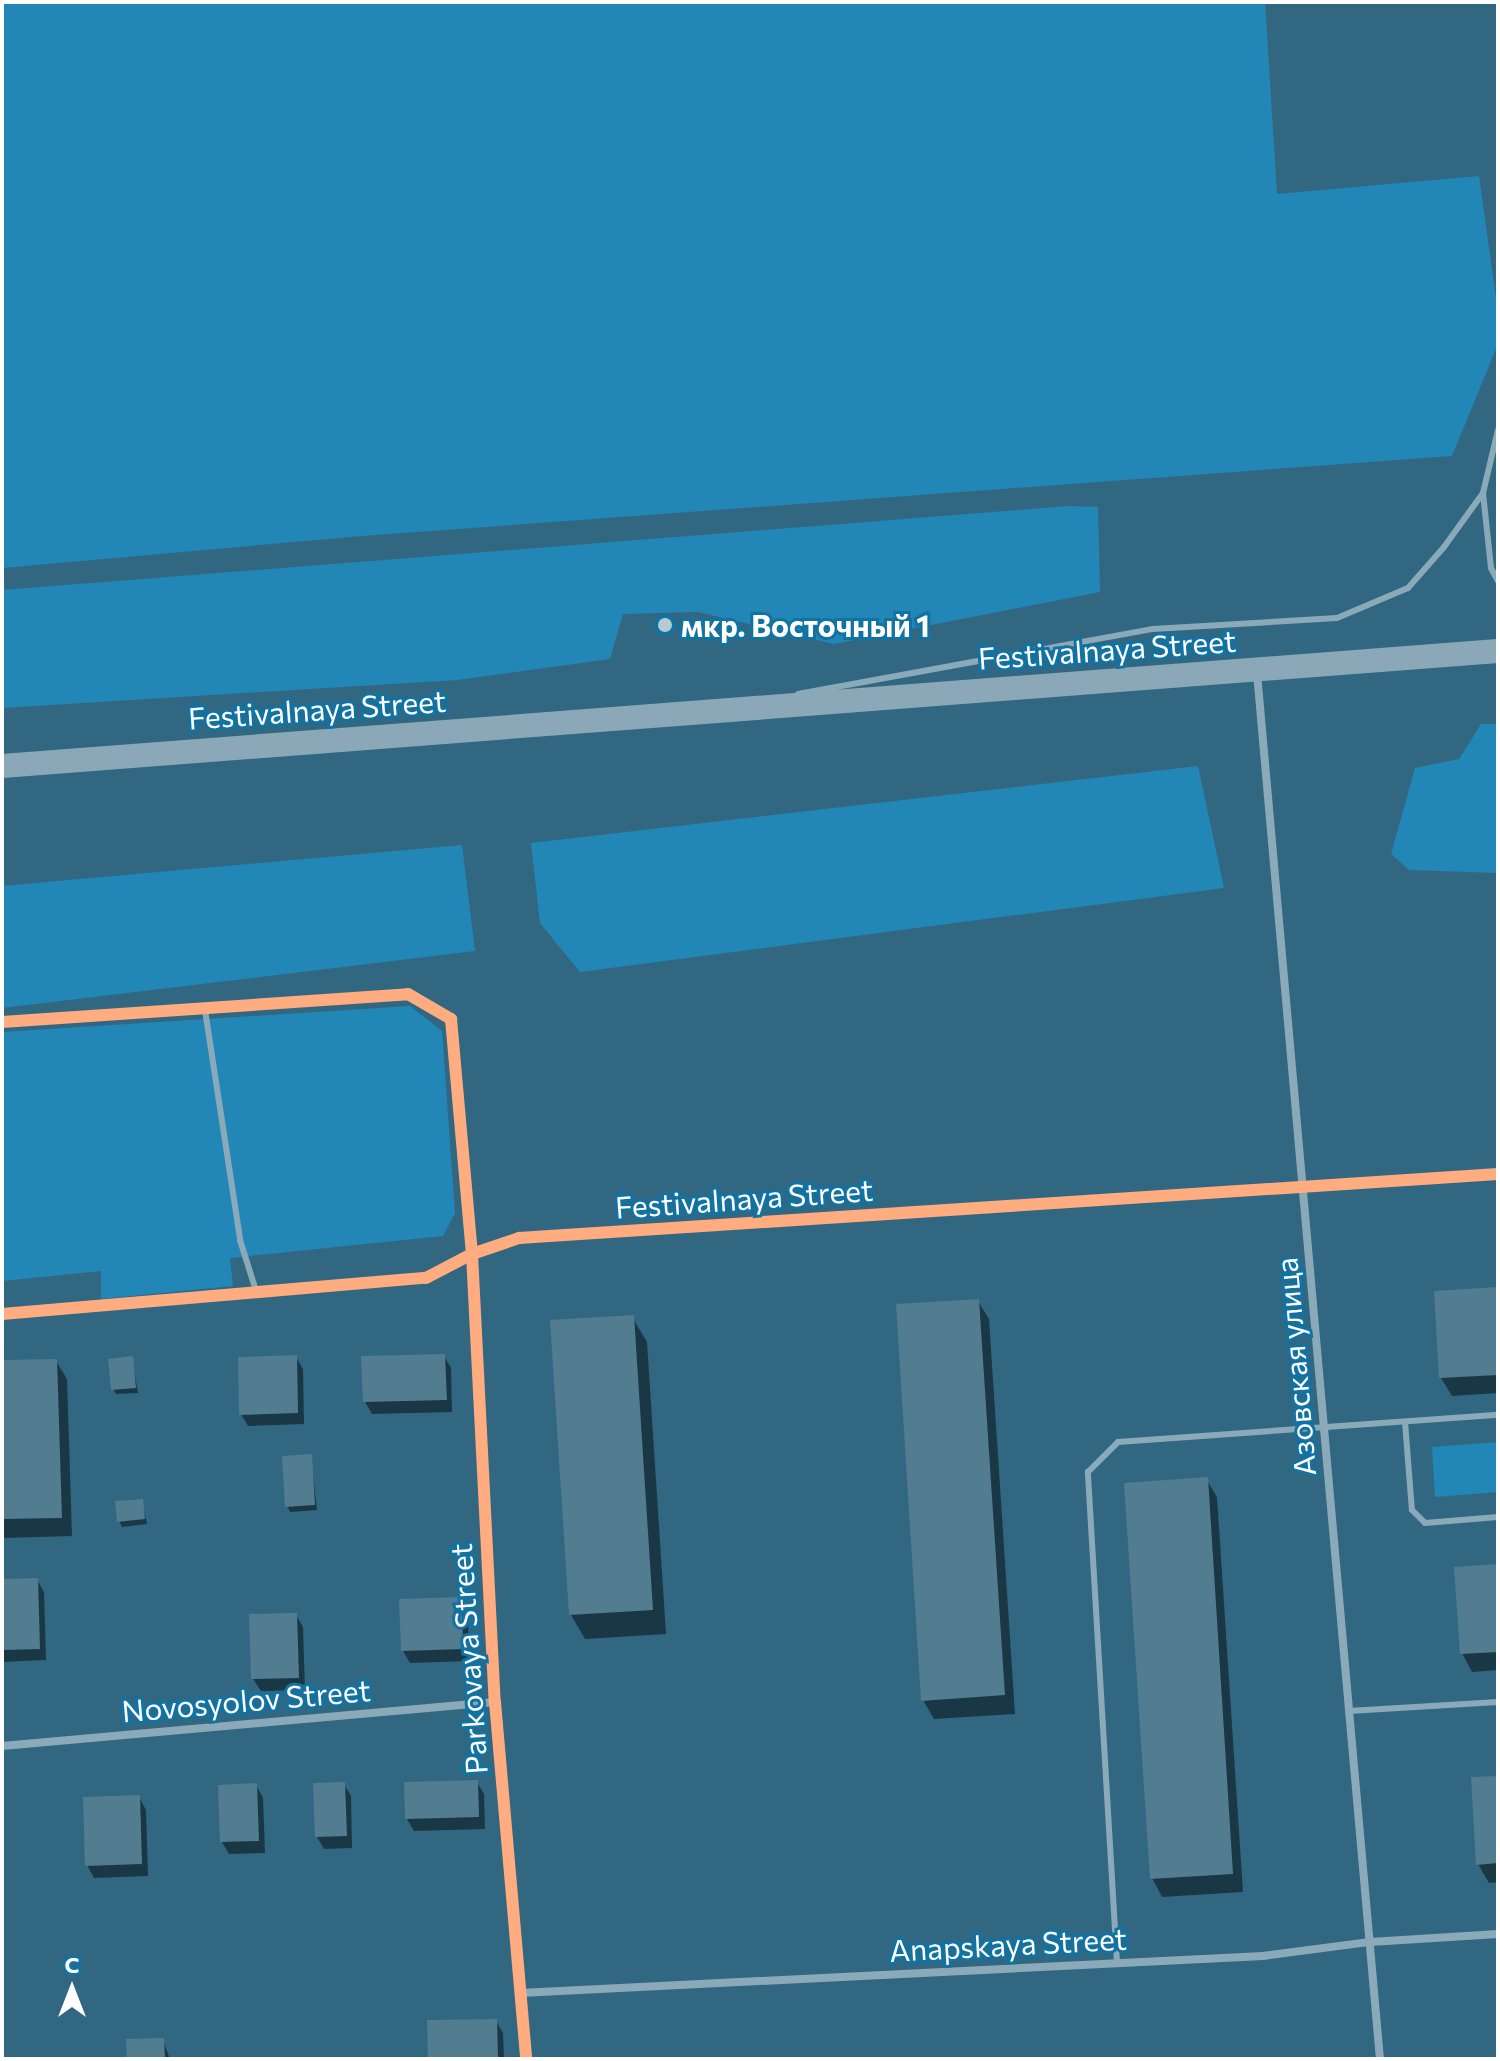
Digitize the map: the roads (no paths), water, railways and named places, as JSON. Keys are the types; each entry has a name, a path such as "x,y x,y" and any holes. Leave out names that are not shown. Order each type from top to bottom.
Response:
{"main road":[{"name":"Festivalnaya Street","path":"2,766 1498,651"}],"street":[{"name":"Азовская улица","path":"1257,670 1380,2059"},
{"name":"Parkovaya Street","path":"205,1010 408,994 451,1019 472,1254 495,1702 526,2059"},
{"path":"2,1022 205,1010"},
{"name":"Festivalnaya Street","path":"2,1314 426,1278 472,1254 519,1238 1498,1174"},
{"name":"Novosyolov Street","path":"2,1746 495,1702"},
{"name":"Anapskaya Street","path":"520,1993 1263,1956 1370,1942 1498,1934"}],"lane":[{"path":"1498,430 1483,493 1491,568 1498,581"},
{"path":"696,712 1153,629 1337,618 1408,588 1444,547 1483,493"},
{"path":"205,1010 240,1240 257,1294"},
{"path":"1117,1963 1088,1472 1118,1442 1498,1415"},
{"path":"1405,1422 1412,1510 1425,1523 1498,1517"},
{"path":"1349,1711 1498,1702"}],"place":[{"name":"мкр. Восточный 1","path":"665,625"}]}
